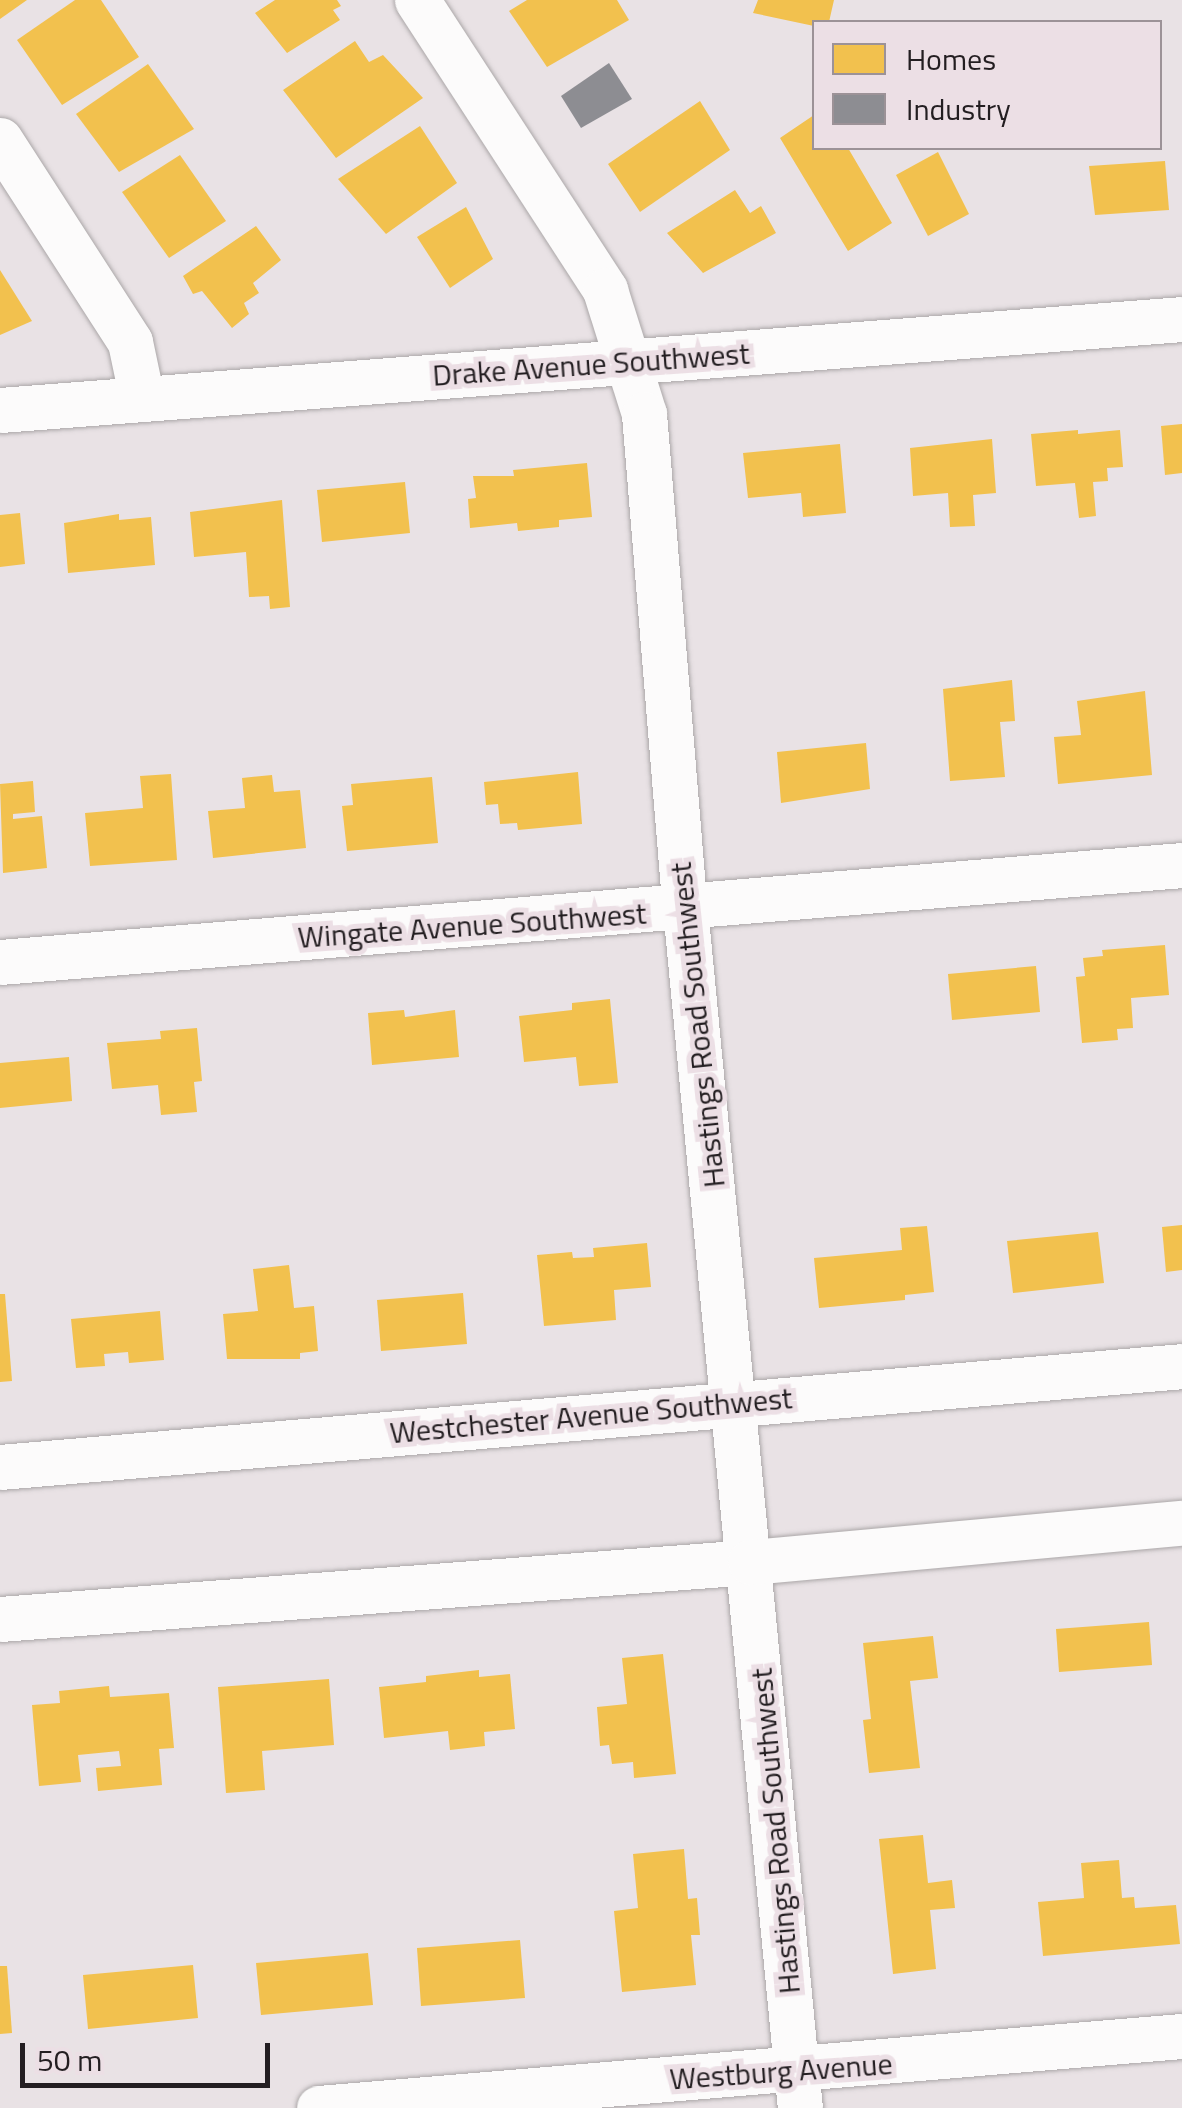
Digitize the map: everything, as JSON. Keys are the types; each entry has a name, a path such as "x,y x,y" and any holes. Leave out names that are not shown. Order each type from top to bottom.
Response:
{"street":[{"name":"Hastings Road Southwest","path":"417,0 605,290 644,414 685,908 799,2090"},
{"path":"0,140 130,342 142,400"},
{"name":"Drake Avenue Southwest","path":"0,410 1182,318"},
{"name":"Wingate Avenue Southwest","path":"0,962 1182,866"},
{"name":"Westchester Avenue Southwest","path":"0,1467 1182,1366"},
{"path":"0,1619 750,1562 1182,1523"},
{"name":"Westburg Avenue","path":"319,2108 799,2090 1182,2036"}],"building: Homes":[{"path":"0,0 27,0 0,19"},
{"path":"75,0 101,0 139,57 62,105 17,40"},
{"path":"275,0 337,0 341,6 333,10 340,20 287,53 255,13"},
{"path":"527,0 617,0 629,20 547,67 509,11"},
{"path":"758,0 834,0 829,20 812,20 812,26 753,13"},
{"path":"355,41 369,62 383,55 423,98 336,158 283,90"},
{"path":"148,64 194,129 119,172 76,114"},
{"path":"700,101 730,150 640,212 608,164"},
{"path":"812,116 812,150 849,150 892,223 848,251 780,138"},
{"path":"420,126 457,183 386,234 338,179"},
{"path":"938,152 969,214 928,236 896,175"},
{"path":"180,155 226,221 169,258 122,192"},
{"path":"1165,161 1169,210 1095,215 1089,166"},
{"path":"735,190 750,213 761,206 776,233 703,273 667,233"},
{"path":"466,207 493,259 450,288 417,237"},
{"path":"256,226 281,260 253,283 259,293 244,303 249,314 232,328 202,291 193,294 183,276"},
{"path":"0,270 32,321 0,335"},
{"path":"1182,424 1182,473 1165,475 1161,426"},
{"path":"1078,430 1078,434 1120,430 1123,467 1107,468 1108,481 1093,482 1096,516 1079,518 1075,483 1036,486 1031,434"},
{"path":"992,439 996,493 973,495 975,526 950,527 948,493 913,496 910,448"},
{"path":"840,444 846,513 803,517 801,493 748,498 743,453"},
{"path":"587,463 592,517 559,520 559,527 518,531 517,523 470,528 468,499 476,498 473,476 514,476 513,470"},
{"path":"405,482 410,533 322,542 317,490"},
{"path":"282,500 290,607 270,609 269,596 249,597 246,552 194,557 190,512"},
{"path":"20,513 25,564 0,567 0,515"},
{"path":"119,514 119,520 151,517 155,565 68,573 64,523"},
{"path":"1012,680 1015,721 1000,722 1005,777 950,781 943,689"},
{"path":"1145,691 1152,775 1058,784 1054,737 1081,735 1077,701"},
{"path":"866,743 870,789 781,803 777,752"},
{"path":"578,772 582,824 518,830 517,823 500,824 498,804 486,805 484,782"},
{"path":"171,774 177,860 90,866 85,813 143,808 140,776"},
{"path":"272,775 274,792 300,790 306,848 213,858 208,811 245,808 242,778"},
{"path":"432,777 438,843 347,851 342,806 353,805 351,784"},
{"path":"33,781 35,812 13,814 13,819 42,816 47,868 3,873 0,784"},
{"path":"1165,945 1169,995 1131,998 1133,1028 1117,1029 1118,1040 1082,1043 1076,977 1085,976 1083,958 1103,956 1102,950"},
{"path":"1036,966 1040,1012 952,1020 948,974"},
{"path":"610,999 618,1083 579,1086 576,1057 524,1062 519,1016 572,1010 572,1003"},
{"path":"404,1010 405,1017 455,1010 459,1057 372,1065 368,1013"},
{"path":"197,1028 202,1081 194,1082 197,1112 161,1115 158,1085 112,1089 107,1043 161,1039 160,1031"},
{"path":"69,1057 72,1101 0,1108 0,1063"},
{"path":"1182,1225 1182,1270 1166,1272 1162,1227"},
{"path":"927,1226 934,1292 905,1295 905,1300 819,1308 814,1258 902,1250 900,1228"},
{"path":"1098,1232 1104,1283 1013,1293 1007,1241"},
{"path":"647,1243 651,1287 614,1290 616,1320 544,1326 537,1255 572,1252 573,1258 594,1257 593,1248"},
{"path":"289,1265 294,1308 314,1306 318,1351 300,1353 300,1359 227,1359 223,1314 258,1311 253,1269"},
{"path":"463,1293 467,1344 381,1351 377,1300"},
{"path":"0,1294 5,1294 12,1381 0,1382"},
{"path":"160,1311 164,1360 129,1363 128,1352 104,1354 105,1366 76,1368 71,1319"},
{"path":"1149,1622 1152,1665 1059,1672 1056,1629"},
{"path":"933,1636 938,1678 910,1681 920,1768 869,1773 863,1720 871,1719 863,1643"},
{"path":"663,1654 676,1774 634,1778 633,1762 612,1764 609,1745 600,1746 597,1707 627,1704 622,1658"},
{"path":"479,1670 479,1677 510,1674 515,1729 484,1732 485,1746 450,1750 448,1731 384,1738 379,1687"},
{"path":"329,1679 334,1745 262,1751 265,1790 226,1793 218,1687"},
{"path":"109,1686 110,1697 169,1693 174,1748 159,1749 162,1785 98,1791 96,1768 121,1766 119,1751 78,1755 81,1782 39,1786 32,1705 60,1703 59,1691"},
{"path":"923,1835 928,1883 952,1880 955,1908 930,1910 936,1969 893,1974 879,1839"},
{"path":"684,1849 688,1899 697,1898 700,1935 691,1935 696,1985 622,1992 614,1911 638,1908 633,1854"},
{"path":"1119,1860 1122,1898 1134,1897 1135,1908 1176,1905 1180,1944 1043,1956 1038,1902 1084,1898 1081,1863"},
{"path":"520,1940 525,1998 421,2006 417,1948"},
{"path":"368,1953 373,2005 261,2015 256,1963"},
{"path":"193,1965 198,2018 88,2029 83,1975"},
{"path":"0,1966 7,1966 12,2033 0,2034"}],"building: Industry":[{"path":"609,63 632,99 581,128 561,96"}]}
